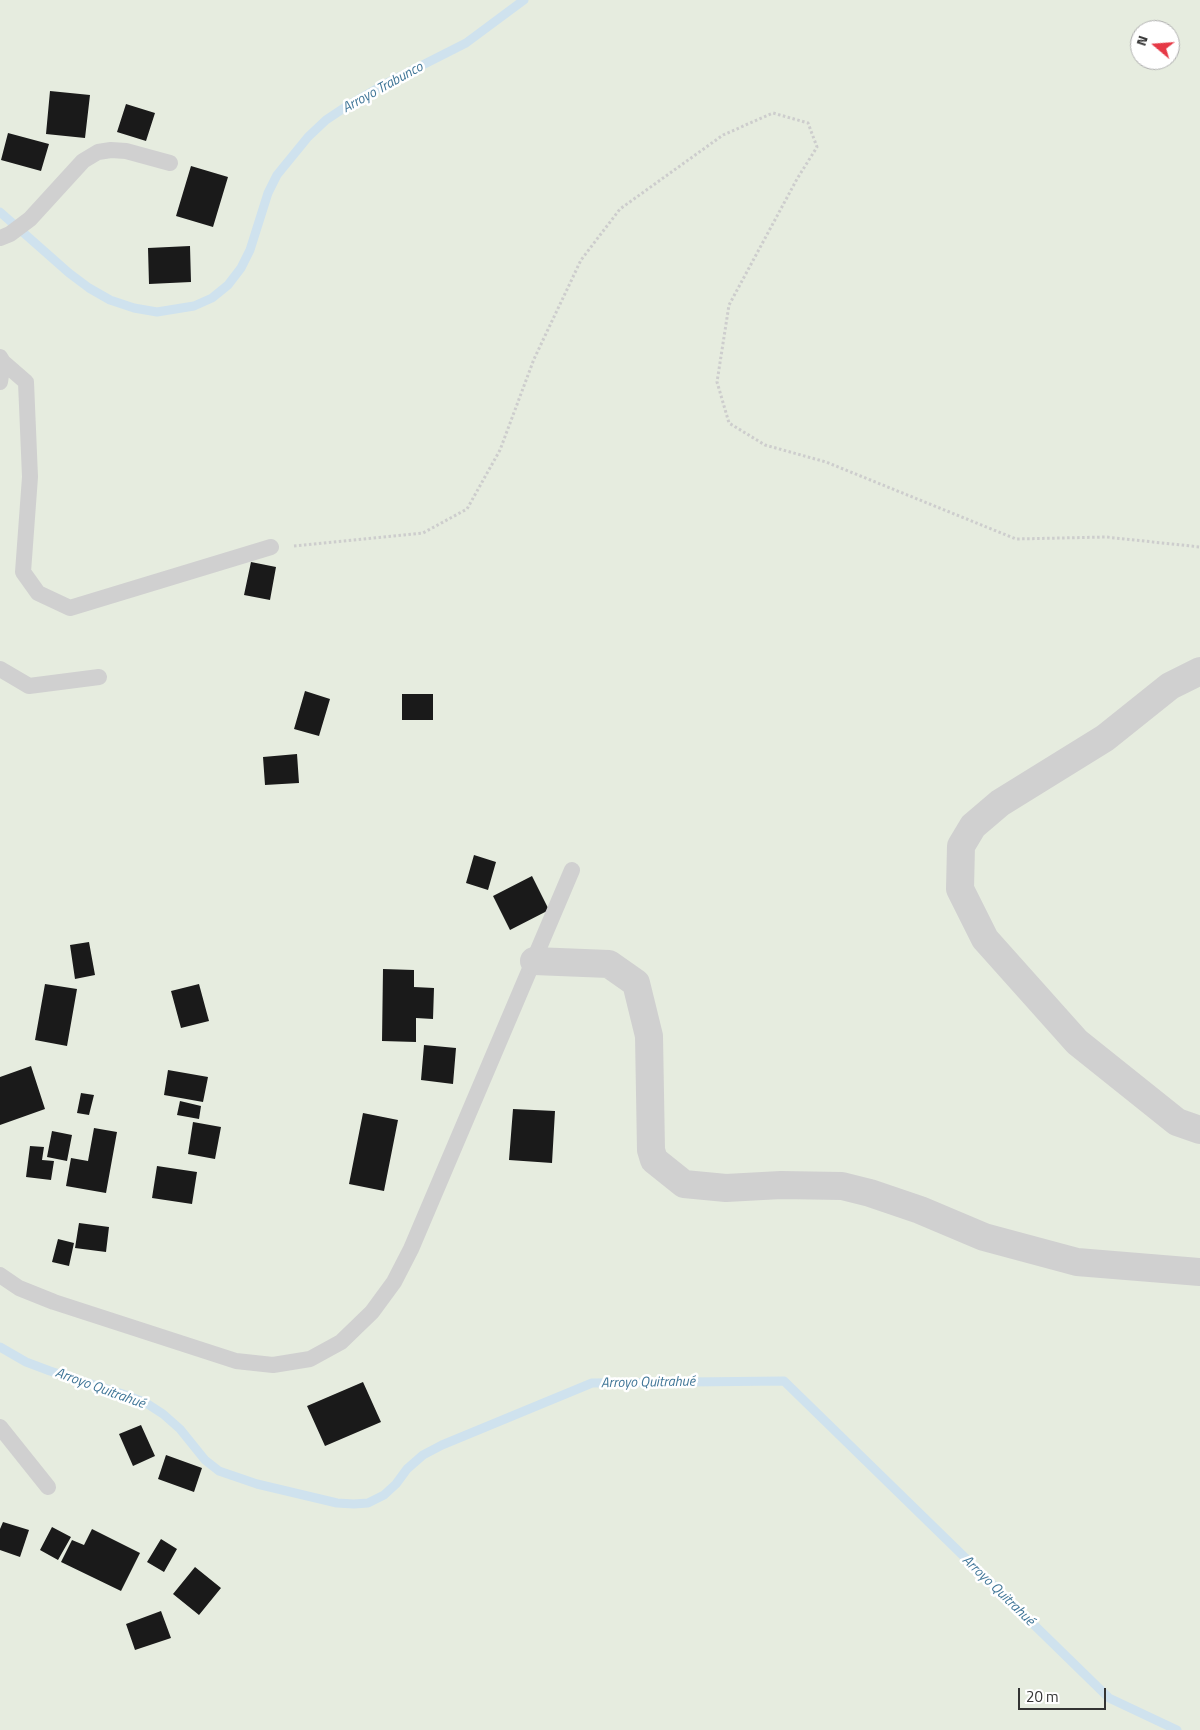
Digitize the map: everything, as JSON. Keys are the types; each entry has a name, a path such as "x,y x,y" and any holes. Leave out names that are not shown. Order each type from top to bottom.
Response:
{"street":[{"path":"1200,671 1170,686 1105,738 1000,803 973,826 961,846 960,889 985,938 1077,1042 1177,1122 1200,1130"},
{"path":"534,961 609,964 636,983 649,1036 651,1150 654,1160 684,1184 726,1188 781,1185 842,1186 870,1193 920,1210 984,1237 1077,1262 1200,1272"}],"lane":[{"path":"5,236 30,219 83,161 98,152 111,150 126,151 170,163"},
{"path":"0,382 1,359"},
{"path":"1,359 26,382 30,477 23,572 38,593 70,608 271,547"},
{"path":"0,668 29,686 99,678"},
{"path":"0,1275 19,1288 54,1302 236,1361 273,1365 310,1359 341,1342 372,1312 394,1282 411,1249 572,870"},
{"path":"0,1427 48,1487"}],"path":[{"path":"271,547 311,545 423,533 467,508 500,450 534,359 580,260 620,209 723,135 773,113 808,123 817,147 797,179 729,305 717,382 729,423 765,445 826,462 1016,539 1106,537 1200,547"}],"shaded area":[{"path":"0,0 1200,0 1200,1730 0,1730"}],"building":[{"path":"50,91 90,95 85,138 46,134"},
{"path":"126,104 155,113 146,141 117,132"},
{"path":"8,133 49,144 41,171 1,160"},
{"path":"191,166 228,177 213,227 176,216"},
{"path":"190,246 191,282 149,284 148,248"},
{"path":"251,562 276,567 270,600 244,595"},
{"path":"305,691 330,699 319,736 294,729"},
{"path":"402,694 433,694 433,720 402,720"},
{"path":"297,754 299,783 265,785 263,757"},
{"path":"474,855 496,862 488,890 466,883"},
{"path":"532,876 549,910 510,930 493,896"},
{"path":"89,942 95,975 75,979 70,945"},
{"path":"383,969 414,970 414,987 434,988 433,1019 416,1018 416,1042 382,1041"},
{"path":"45,984 77,989 67,1046 35,1040"},
{"path":"199,984 209,1021 181,1028 171,991"},
{"path":"424,1045 456,1048 453,1084 421,1080"},
{"path":"31,1066 45,1109 0,1125 0,1077"},
{"path":"168,1070 208,1077 203,1102 164,1095"},
{"path":"81,1093 94,1095 89,1115 77,1113"},
{"path":"180,1101 201,1106 199,1119 177,1115"},
{"path":"513,1109 555,1111 552,1163 509,1160"},
{"path":"363,1113 398,1120 384,1191 349,1184"},
{"path":"193,1122 221,1127 215,1159 188,1154"},
{"path":"94,1128 117,1132 106,1193 66,1186 71,1158 88,1161"},
{"path":"52,1131 72,1135 67,1161 47,1157"},
{"path":"30,1146 44,1147 42,1160 54,1161 51,1180 26,1177"},
{"path":"157,1166 197,1172 192,1204 152,1198"},
{"path":"79,1223 109,1227 106,1252 75,1248"},
{"path":"58,1239 74,1243 69,1266 52,1262"},
{"path":"363,1382 381,1422 325,1446 307,1406"},
{"path":"141,1425 155,1456 133,1466 119,1434"},
{"path":"166,1455 202,1468 194,1492 158,1479"},
{"path":"3,1522 29,1530 20,1557 0,1550 0,1529"},
{"path":"52,1527 71,1537 58,1560 40,1550"},
{"path":"92,1529 140,1553 121,1591 61,1562 72,1540 84,1545"},
{"path":"161,1539 177,1549 164,1572 147,1562"},
{"path":"195,1567 221,1588 199,1615 173,1594"},
{"path":"161,1611 171,1638 135,1650 126,1624"}],"waterway":[{"name":"Arroyo Trabunco","path":"0,212 69,273 89,288 110,300 134,308 157,312 194,306 212,298 228,285 241,268 250,250 268,193 277,175 308,137 326,120 389,82 466,43 524,0"},
{"name":"Arroyo Quitrahué","path":"0,1347 26,1362 146,1403 163,1414 180,1429 205,1460 219,1471 257,1484 337,1503 354,1504 368,1503 384,1495 396,1484 407,1469 423,1455 442,1445 592,1383 784,1381 1109,1698 1177,1730"}]}
